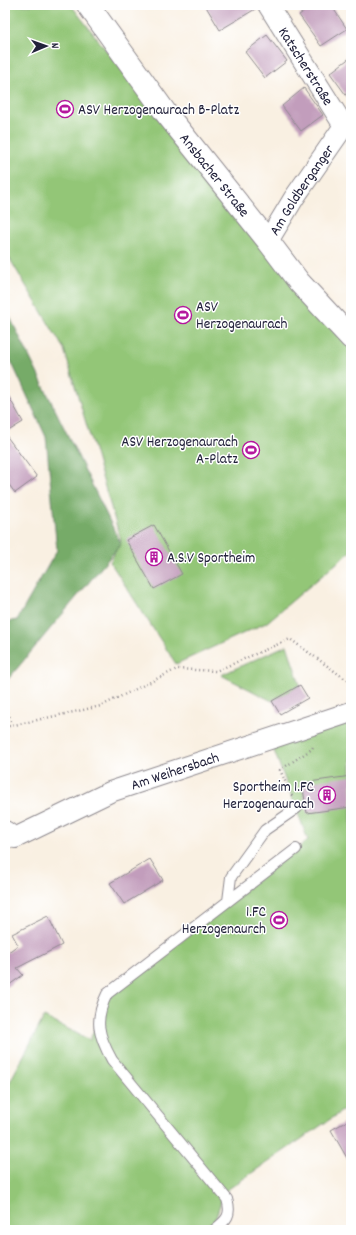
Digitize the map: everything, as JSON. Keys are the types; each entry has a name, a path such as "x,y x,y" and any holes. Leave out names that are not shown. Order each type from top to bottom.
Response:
{"street":[{"name":"Ansbacher Straße","path":"88,5 165,112 299,282 351,338"},
{"name":"Katscherstraße","path":"268,5 348,124"},
{"name":"Am Goldberganger","path":"268,241 294,198 348,124"},
{"name":"Am Weihersbach","path":"5,831 15,838 110,792 351,712"}],"lane":[{"path":"228,901 231,877 265,830 297,808"},
{"path":"214,1230 228,1218 230,1208 227,1199 112,1060 102,1042 98,1024 100,1008 107,994 296,849"}],"path":[{"path":"5,728 101,706 177,669 216,671 290,639 351,683"},
{"path":"5,705 14,726"},
{"path":"293,761 280,770 297,808"}],"green space":[{"name":"ASV Herzogenaurach","path":"5,5 71,5 155,113 351,346 351,551 266,623 176,664 110,562 121,541 64,349 5,251"},
{"path":"5,307 121,544 5,683 5,622 17,620 57,550 46,437 5,348"},
{"path":"287,645 300,685 272,701 221,675"},
{"name":"1.FC Herzogenaurch","path":"351,722 351,1105 224,1192 215,1220 205,1230 5,1230 5,1091 44,1017 90,1040 105,1001 308,840 273,748"}],"building":[{"path":"205,5 257,5 257,8 220,30"},
{"path":"314,5 331,5 347,29 321,46 299,15"},
{"path":"267,35 287,61 265,78 245,52"},
{"path":"351,57 351,102 330,73"},
{"path":"304,88 323,115 301,131 282,106"},
{"path":"5,390 23,422 5,433"},
{"path":"5,434 37,477 15,493 5,479"},
{"name":"A.S.V Sportheim","path":"154,525 182,574 154,589 126,540"},
{"path":"300,685 308,698 280,714 272,701"},
{"name":"Sportheim 1.FC Herzogenaurach","path":"351,776 351,807 307,813 302,783"},
{"path":"150,859 163,880 124,904 110,883"},
{"path":"48,916 62,945 17,968 23,975 5,988 5,950 7,953 18,945 12,934"},
{"path":"351,1119 351,1165 331,1130"}],"place":[{"name":"ASV Herzogenaurach B-Platz","path":"65,109"},
{"name":"ASV Herzogenaurach","path":"183,315"},
{"name":"ASV Herzogenaurach A-Platz","path":"251,450"},
{"name":"A.S.V Sportheim","path":"154,557"},
{"name":"Sportheim 1.FC Herzogenaurach","path":"327,795"},
{"name":"1.FC Herzogenaurch","path":"279,920"}]}
